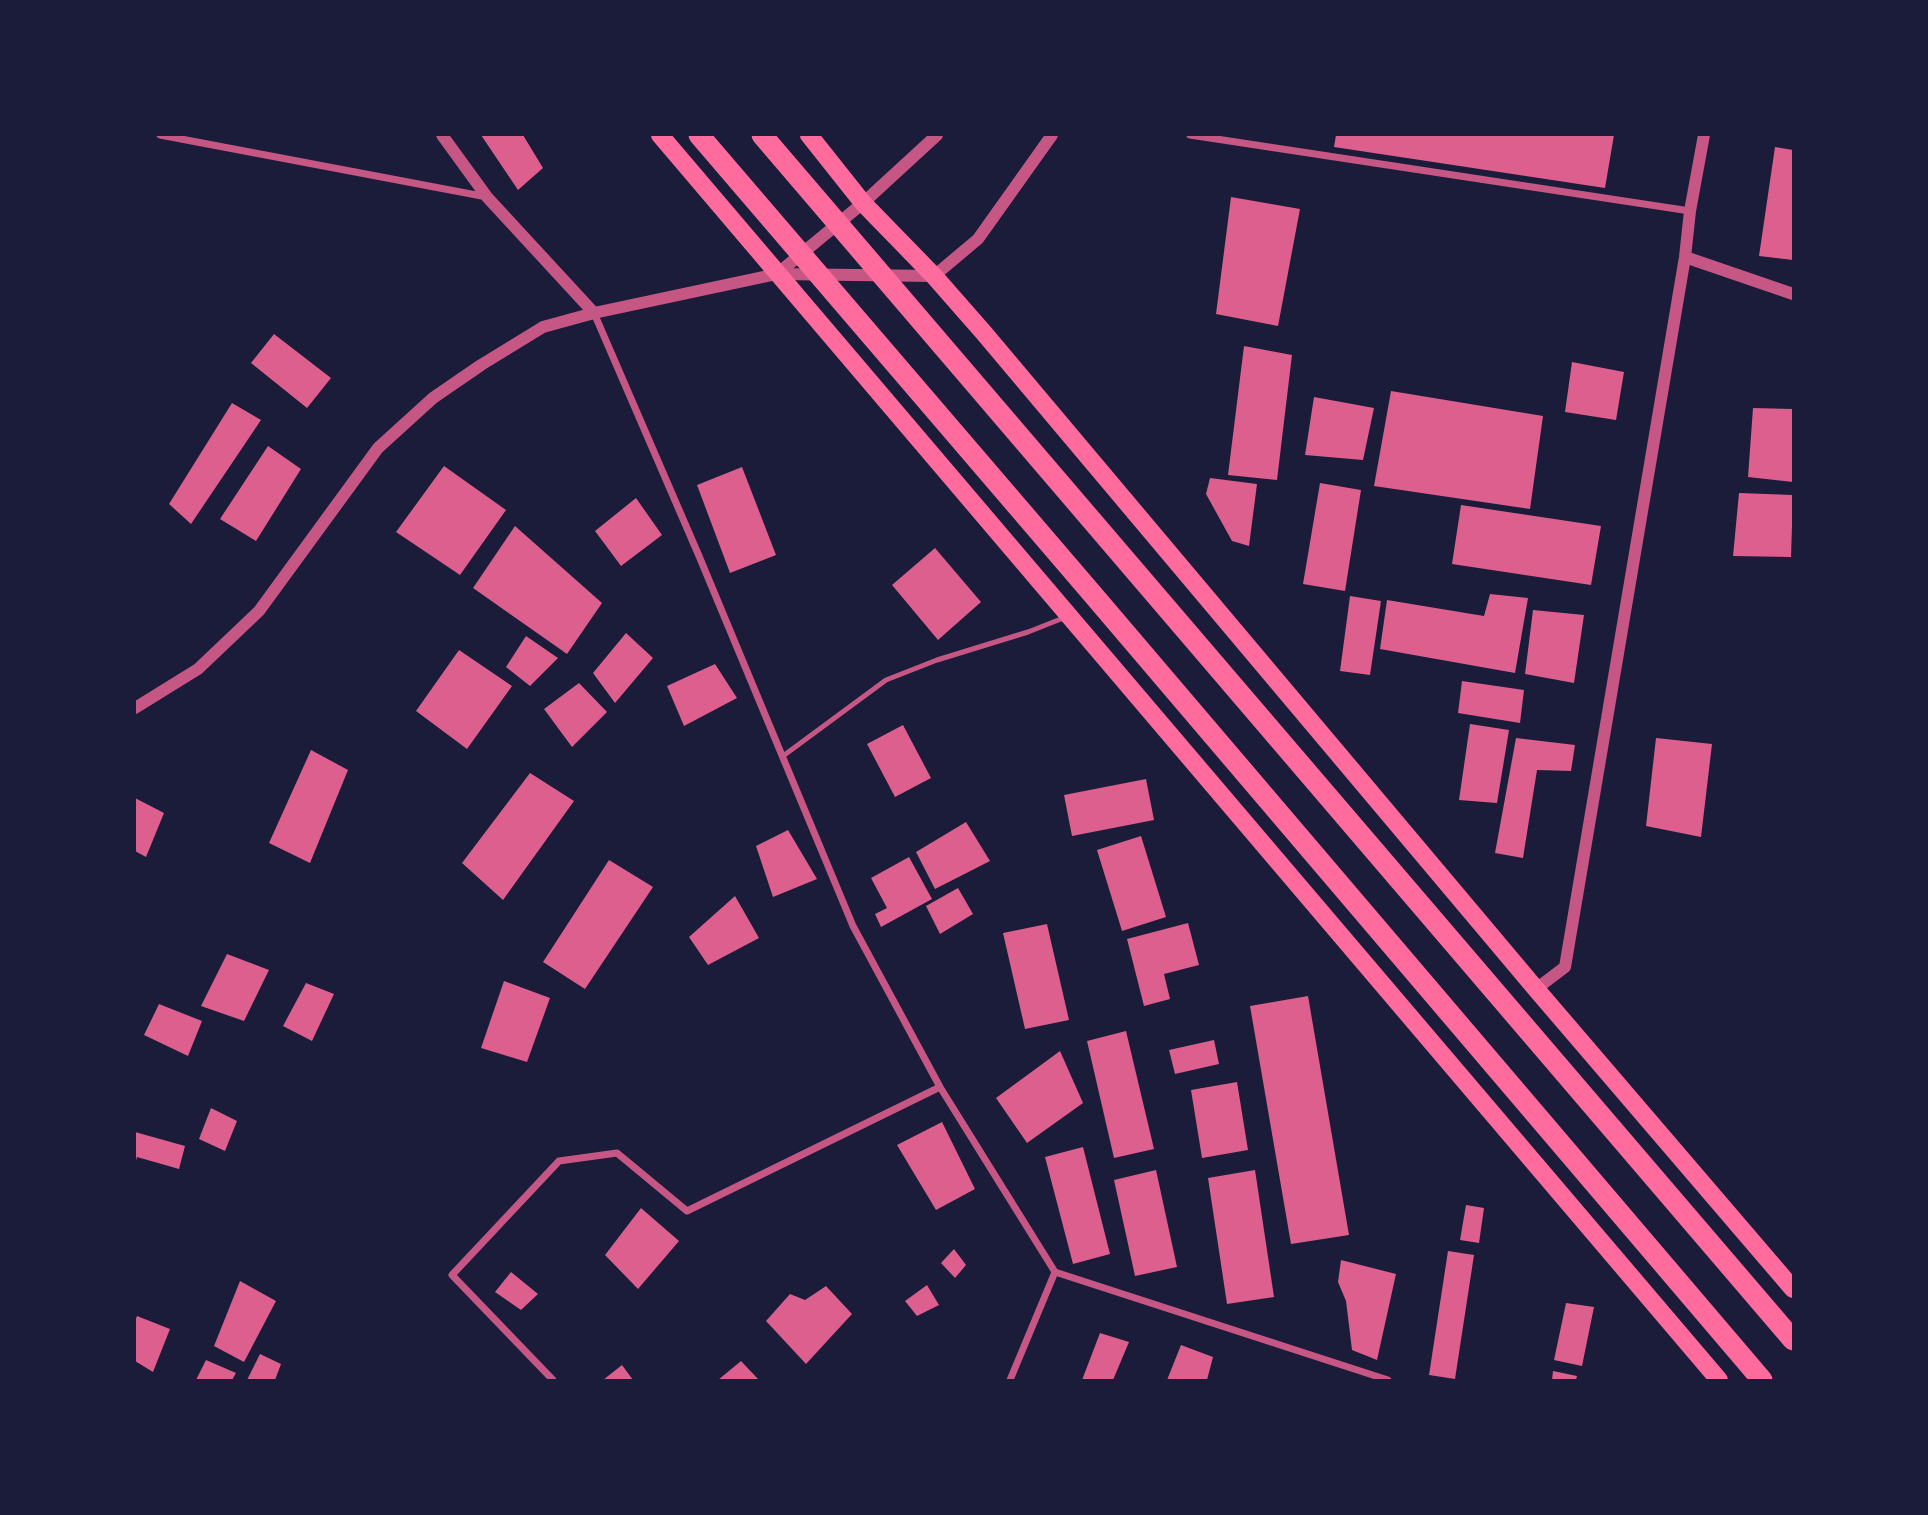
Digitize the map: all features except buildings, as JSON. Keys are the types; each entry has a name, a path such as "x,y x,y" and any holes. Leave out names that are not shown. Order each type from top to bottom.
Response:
{"highway":[{"path":"699,135 1762,1380"},
{"path":"762,135 1793,1340"}],"main road":[{"path":"660,135 1719,1380"},
{"path":"809,135 863,203 934,276 1793,1289"}],"street":[{"path":"160,135 487,197"},
{"path":"442,135 487,197 594,313 699,556 853,926 940,1087 1055,1272 1388,1380"},
{"path":"777,274 863,203 937,135"},
{"path":"135,708 198,669 259,611 378,448 433,398 543,327 594,313 777,274 934,276 978,239 1052,135"},
{"path":"1190,135 1690,211"},
{"path":"1536,989 1565,967 1704,135"},
{"path":"1685,257 1793,294"},
{"path":"553,1380 452,1275 559,1161 617,1153 687,1211 940,1087"},
{"path":"1010,1380 1055,1272"}],"lane":[{"path":"783,756 886,680 1069,616"}]}
